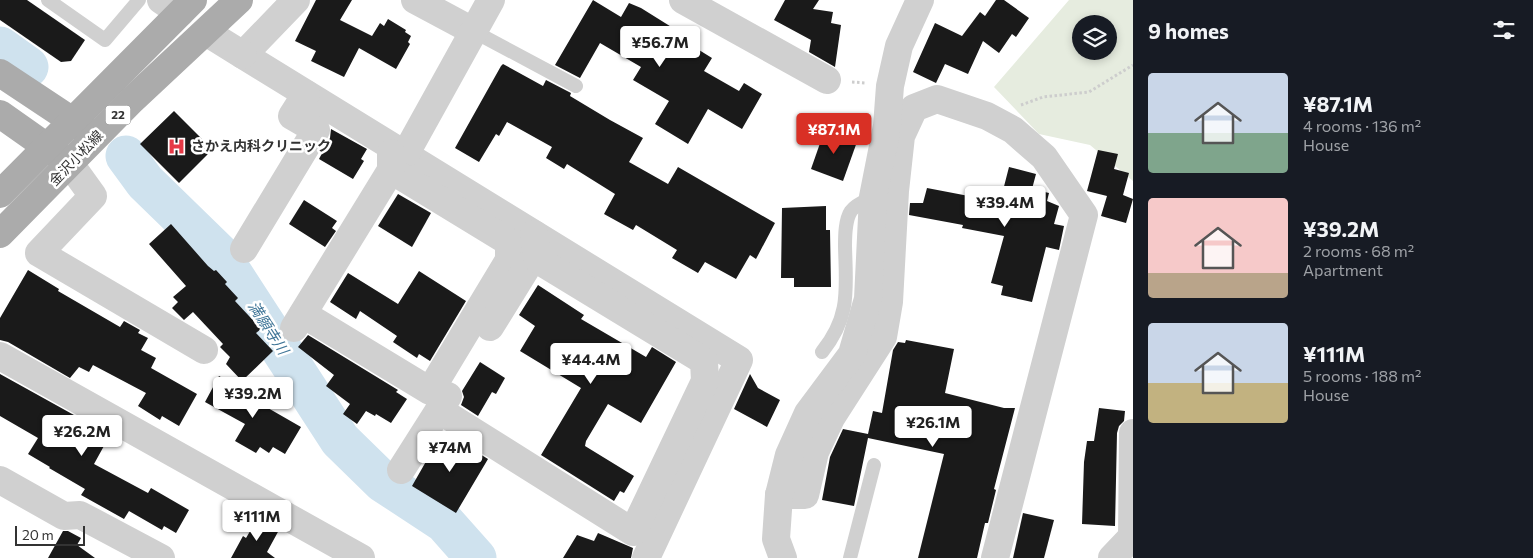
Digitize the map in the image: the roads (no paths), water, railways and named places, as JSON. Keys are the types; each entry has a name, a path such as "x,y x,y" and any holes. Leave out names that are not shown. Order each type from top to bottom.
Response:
{"main road":[{"name":"金沢小松線","path":"0,234 132,100 239,0"},
{"name":"金沢小松線","path":"0,194 73,120 178,4"},
{"name":"22","path":"0,73 97,137"},
{"path":"0,114 70,164"}],"street":[{"path":"243,55 296,0"},
{"path":"415,0 474,31"},
{"path":"206,32 306,94 396,157 509,242 509,260 430,391 299,321 396,157 474,31 491,0"},
{"path":"683,0 827,80"},
{"path":"783,558 776,539 778,495 789,455 808,413 852,354 868,298 873,197 887,126 890,86 899,46 920,0"},
{"path":"244,249 316,130 292,116 306,94"},
{"path":"778,495 805,495 815,452 831,418 883,337 889,302 895,191 901,136 914,108 937,99 987,116 1013,130 1044,158 1084,215 995,558"},
{"path":"396,157 536,247 704,360 705,381 633,532 439,410"},
{"path":"70,164 92,196 39,253 204,350"},
{"path":"401,470 530,264 536,247"},
{"path":"536,247 739,360 646,558"},
{"path":"0,356 361,558"},
{"path":"1112,558 1132,537 1133,434"},
{"path":"0,480 64,516 80,515 161,558"}],"lane":[{"path":"48,0 105,40 139,0"},
{"path":"474,31 576,86"},
{"path":"822,352 835,336 841,322 846,298 845,234 849,213 857,205 873,197"},
{"path":"850,558 874,465"}],"waterway":[{"name":"満願寺川","path":"0,47 28,67"},
{"name":"満願寺川","path":"126,156 145,182 220,255 340,440 383,482 444,522 476,558"}],"place":[{"name":"さかえ内科クリニック","path":"177,146"}]}
